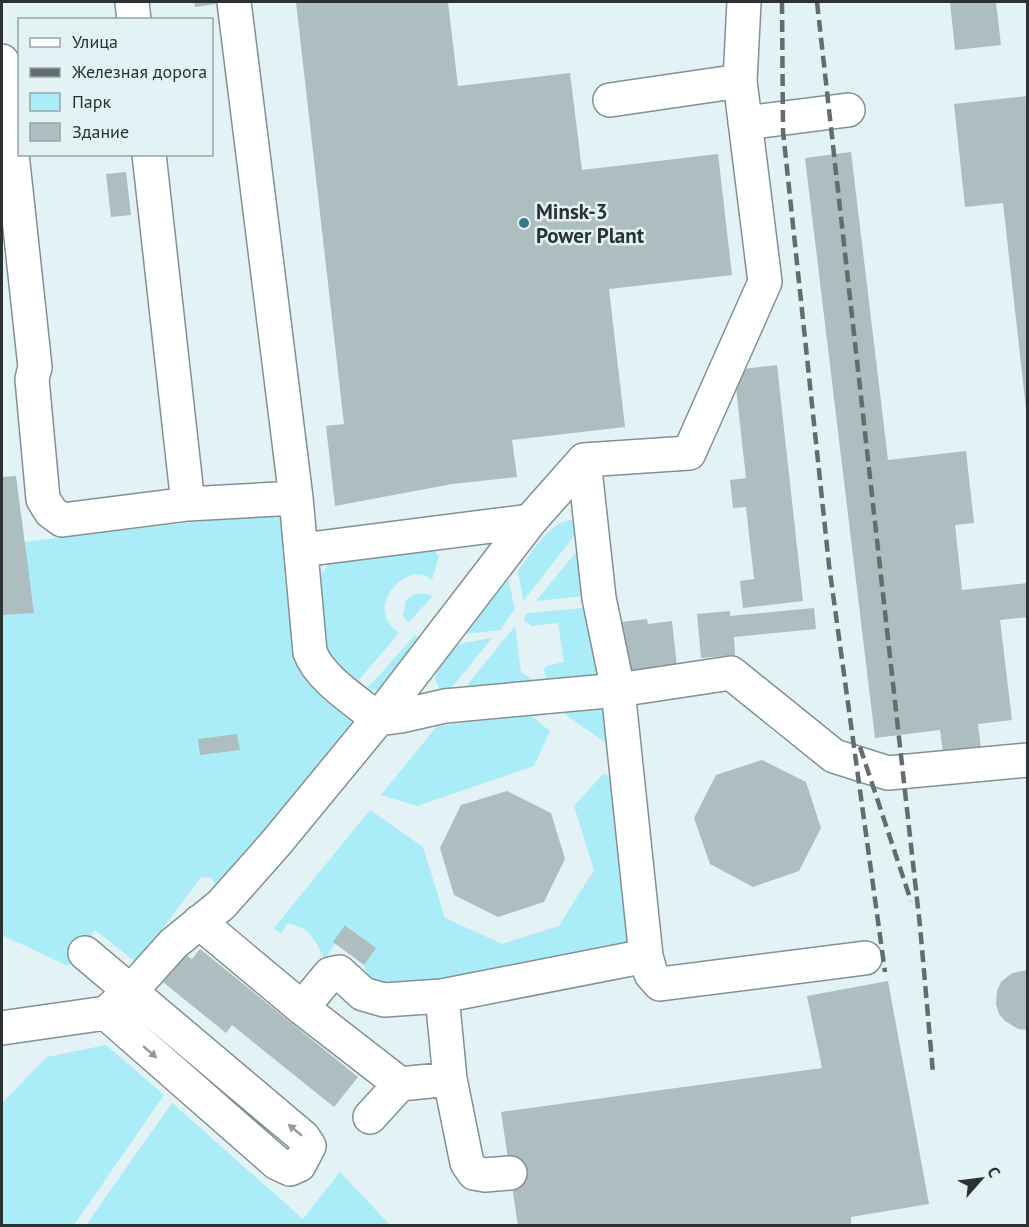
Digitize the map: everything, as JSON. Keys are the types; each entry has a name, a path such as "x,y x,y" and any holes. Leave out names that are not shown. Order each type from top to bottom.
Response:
{"lane":[{"path":"132,2 134,18"},
{"path":"234,2 296,498 310,652 322,672 378,719 445,706 618,690 731,673 834,756 888,773 1028,760"},
{"path":"2,1029 106,1013 131,991 173,944 220,905 276,843 378,719 530,521 584,459 689,453 765,282 740,81 744,2"},
{"path":"2,61 35,367 32,379 44,499 51,512 62,520 188,504 296,498"},
{"path":"610,100 740,81"},
{"path":"745,123 848,110"},
{"path":"149,156 188,504"},
{"path":"584,459 599,598 618,690 646,956 651,974 660,984 865,958"},
{"path":"302,550 530,521"},
{"path":"199,922 302,1008 400,1084"},
{"path":"85,953 303,1137 309,1146 299,1165 290,1169 277,1163 106,1013"},
{"path":"302,1008 330,974 339,972 363,994 384,1000 442,996 646,956"},
{"path":"442,996 450,1079 467,1163 474,1173 485,1175 510,1173"},
{"path":"370,1118 400,1084 450,1079"}],"green space":[{"path":"272,513 283,515 307,669 355,712 357,731 218,887 211,878 201,877 137,963 95,930 68,966 2,935 2,615 34,612 24,542"},
{"path":"576,521 582,526 523,601 518,571 547,533 562,522"},
{"path":"586,540 593,595 536,601"},
{"path":"431,548 439,556 432,580 423,575 408,576 390,592 385,614 387,620 399,633 358,681 332,657 328,649 320,577 333,557"},
{"path":"508,579 515,609 500,630 464,634"},
{"path":"421,593 433,596 408,623 403,615 406,600"},
{"path":"594,607 603,675 548,689 544,669 546,666 564,662 558,623 532,626 525,622 524,617 528,613"},
{"path":"515,626 521,672 539,684 455,700"},
{"path":"415,635 426,645 383,691 367,689"},
{"path":"492,638 444,697 435,679 437,668 458,644"},
{"path":"594,706 605,707 612,747 563,713"},
{"path":"530,715 550,731 534,766 417,806 381,795 437,726"},
{"path":"604,773 618,783 629,938 616,952 386,992 370,980 364,965 376,948 346,925 325,960 307,931 287,923 281,934 274,928 370,810 423,847 445,918 502,944 559,926 594,870 574,806"},
{"path":"106,1045 164,1095 74,1225 2,1225 2,1103 47,1057"},
{"path":"172,1103 303,1219 340,1172 390,1225 86,1225"}],"building":[{"path":"194,2 216,2 216,4 195,7"},
{"name":"Minsk-3 Power Plant","path":"296,2 448,2 458,86 570,73 582,170 718,154 732,275 609,289 625,427 512,440 517,477 452,484 335,506 326,426 344,424"},
{"path":"950,2 996,2 1001,45 955,50"},
{"path":"1028,96 1028,409 1026,409 1003,203 965,207 954,104"},
{"path":"851,152 888,460 966,451 974,523 955,525 962,590 1028,583 1028,617 1000,620 1012,720 978,724 981,749 943,753 940,730 875,738 805,158"},
{"path":"126,172 131,215 111,217 106,174"},
{"path":"777,365 803,601 743,608 740,581 754,579 746,507 733,508 730,480 746,478 734,370"},
{"path":"16,476 34,613 2,615 2,477"},
{"path":"814,608 816,629 734,637 735,655 701,658 697,614 730,611 730,616"},
{"path":"647,619 648,624 672,621 677,667 626,672 621,622"},
{"path":"237,734 240,750 200,755 198,739"},
{"path":"762,760 806,782 821,828 799,871 753,887 710,864 694,818 716,775"},
{"path":"507,791 551,813 565,859 544,902 498,917 454,895 440,848 461,805"},
{"path":"345,925 376,948 364,965 333,942"},
{"path":"200,949 358,1077 334,1107 232,1025 226,1033 158,978 180,950 192,959"},
{"path":"1028,970 1028,1030 1018,1029 1005,1021 999,1014 996,1004 997,991 1001,982 1012,973"},
{"path":"888,981 929,1204 851,1217 851,1226 518,1226 501,1112 822,1068 807,996"}],"railway":[{"path":"782,2 783,131 829,565 885,972"},
{"path":"817,2 920,926 933,1073"},
{"path":"860,747 911,901"}],"place":[{"name":"Minsk-3 Power Plant","path":"524,223"}]}
